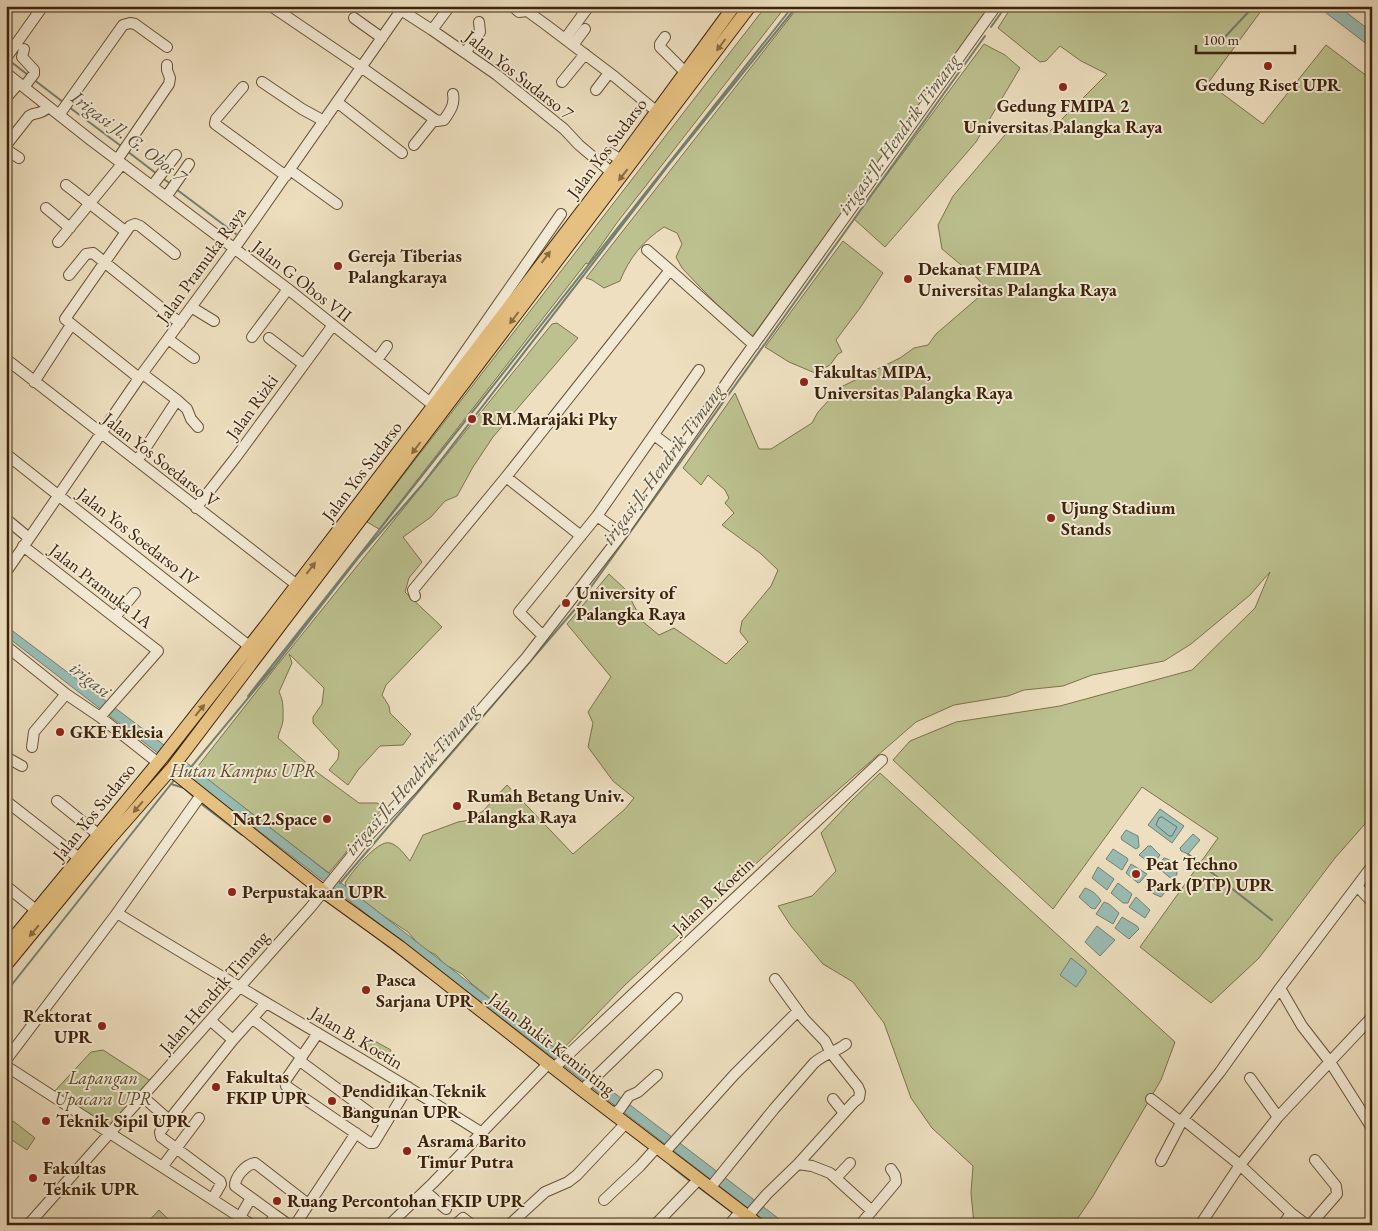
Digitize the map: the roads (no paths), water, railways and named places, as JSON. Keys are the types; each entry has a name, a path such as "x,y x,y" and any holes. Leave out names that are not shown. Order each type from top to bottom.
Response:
{"main road":[{"name":"Jalan Yos Sudarso","path":"6,947 79,858 176,773 181,757 231,680 249,646 335,536 354,520 433,405 526,293 611,172 616,156 656,111 734,6"},
{"name":"Jalan Yos Sudarso","path":"6,965 159,761 231,680 526,293 750,6"},
{"name":"Jalan Bukit Keminting","path":"176,773 202,795 327,886 400,947 620,1108 626,1123 667,1147 698,1180 715,1181 750,1210 759,1225"}],"street":[{"path":"6,58 44,6"},
{"path":"271,6 361,67 434,120 444,120 454,105 454,94"},
{"path":"432,30 450,6"},
{"path":"512,6 520,12 527,9 656,111"},
{"path":"569,42 589,6"},
{"name":"Jalan Hendrik Timang","path":"28,1225 211,1020 367,837 413,788 509,678 622,534 732,375 996,6"},
{"path":"361,67 402,8"},
{"name":"Jalan Yos Sudarso 7","path":"402,8 497,75 564,129 579,145 611,172"},
{"path":"354,18 382,38"},
{"path":"59,116 123,25 130,22 135,24 167,47"},
{"path":"465,53 480,32 478,22"},
{"path":"569,42 585,29"},
{"path":"665,37 660,47 685,72"},
{"path":"6,98 34,74 34,70 22,57 24,49"},
{"path":"562,82 585,54"},
{"path":"58,242 120,162 169,84 170,78 166,70 167,65"},
{"name":"Jalan Pramuka Raya","path":"6,572 141,376 234,249 361,67"},
{"path":"596,90 609,73"},
{"name":"Jalan G Obos VII","path":"6,74 288,290 433,405"},
{"path":"262,82 302,109 324,121"},
{"path":"243,87 216,119 215,124 337,204"},
{"path":"337,102 402,153"},
{"path":"19,158 7,150 7,144 29,116 41,114 49,107"},
{"path":"414,145 434,120"},
{"path":"152,186 176,155"},
{"path":"166,197 190,164"},
{"path":"66,185 126,231"},
{"path":"46,208 70,228"},
{"path":"335,536 561,214"},
{"path":"175,254 138,224 132,225 104,261 65,319 141,376 177,400 188,409 191,419 198,427"},
{"path":"647,250 754,345"},
{"path":"69,275 84,256 88,253 93,253 180,323"},
{"path":"415,596 413,590 506,477 670,270"},
{"path":"252,338 288,290"},
{"path":"192,307 214,321"},
{"path":"34,382 71,325"},
{"name":"Jalan Rizki","path":"196,508 333,325"},
{"path":"269,338 303,364"},
{"path":"168,339 194,358"},
{"path":"377,360 387,346"},
{"name":"Jalan Yos Soedarso V","path":"6,358 34,382 297,585"},
{"path":"542,636 519,612 597,516 699,370"},
{"path":"137,460 177,400"},
{"path":"654,435 678,453"},
{"name":"Jalan Yos Soedarso IV","path":"6,454 249,646"},
{"path":"506,477 581,536"},
{"path":"597,516 622,534"},
{"name":"Jalan Pramuka 1A","path":"6,520 26,542 115,618 158,651 105,712"},
{"path":"115,618 134,593"},
{"path":"6,646 66,694 105,712 159,761"},
{"path":"501,670 509,678"},
{"path":"32,747 34,732 66,694"},
{"path":"6,757 22,766"},
{"name":"Jalan B. Koetin","path":"389,1225 557,1062 882,760"},
{"path":"6,1060 117,914 202,795"},
{"path":"6,801 79,858"},
{"path":"57,801 103,838"},
{"path":"1161,1161 1182,1121 1372,866"},
{"path":"6,886 37,911"},
{"path":"1357,886 1372,902"},
{"name":"Jalan B. Koetin","path":"117,914 482,1133"},
{"path":"729,1225 750,1210 798,1164 859,1098 860,1092 855,1082 831,1053 825,1041 798,1011 775,978"},
{"path":"1280,988 1302,1026 1330,1062 1372,1128"},
{"path":"588,1084 677,998"},
{"path":"213,1198 222,1184 220,1181 163,1141 160,1132 233,1040 266,1003"},
{"path":"604,1200 640,1166 667,1147 734,1075 798,1011"},
{"path":"1200,1225 1240,1165 1278,1117 1372,1017"},
{"path":"253,1019 385,1124"},
{"path":"211,1020 233,1040"},
{"path":"318,1033 284,1081 286,1086 372,1144 408,1088"},
{"path":"715,1181 774,1108 814,1063 820,1058 836,1052 846,1044"},
{"path":"6,1066 213,1198 252,1225"},
{"path":"620,1108 629,1096 638,1092 657,1075"},
{"path":"1250,1078 1278,1117"},
{"path":"143,1097 169,1120"},
{"path":"833,1099 844,1113"},
{"path":"1150,1099 1240,1165 1291,1213 1309,1225 1337,1194 1338,1190 1315,1160"},
{"path":"163,1166 199,1118"},
{"path":"509,1225 545,1192 568,1182 577,1175 626,1123"},
{"path":"295,1225 356,1133"},
{"path":"836,1178 850,1162"},
{"path":"289,1225 238,1190 234,1184 248,1165 255,1163 308,1204"},
{"path":"798,1164 822,1168 836,1178 872,1211"},
{"path":"860,1225 896,1182 895,1175 891,1169"},
{"path":"654,1225 698,1180"},
{"path":"425,1191 446,1209"},
{"path":"240,1217 251,1198"},
{"path":"1283,1225 1291,1213"},
{"path":"269,1225 275,1215"},
{"path":"455,1225 463,1218 472,1225"}],"water":[{"path":"1317,6 1338,6 1372,32 1372,48"},
{"path":"6,626 155,738 526,1027 787,1225 770,1225 6,636"},
{"path":"1160,809 1184,826 1172,843 1148,825"},
{"path":"1126,830 1138,836 1139,847 1136,849 1122,840 1121,837"},
{"path":"1193,834 1200,840 1188,854 1181,851 1180,848"},
{"path":"1148,846 1151,846 1160,855 1153,865 1139,855"},
{"path":"1113,849 1128,860 1122,870 1106,859"},
{"path":"1164,858 1171,861 1176,868 1177,874 1173,880 1157,867"},
{"path":"1131,864 1147,874 1138,883 1126,873"},
{"path":"1098,867 1114,879 1107,890 1092,878"},
{"path":"1153,880 1166,888 1161,897 1146,888 1147,883"},
{"path":"1118,883 1132,894 1128,903 1123,903 1111,893"},
{"path":"1085,888 1094,893 1101,901 1095,909 1091,908 1079,897"},
{"path":"1136,897 1150,910 1145,918 1129,907"},
{"path":"1104,902 1119,913 1113,924 1096,914"},
{"path":"1122,917 1139,929 1129,939 1115,928"},
{"path":"1097,926 1115,940 1100,956 1085,942"},
{"path":"1071,958 1086,970 1086,973 1076,987 1060,975"}],"waterway":[{"path":"248,696 793,6"},
{"path":"191,767 273,668 359,557 421,486 671,162 797,6"},
{"name":"irigasi Jl. Hendrik Timang","path":"991,27 1006,6"},
{"name":"irigasi Jl. Hendrik Timang","path":"1224,38 1254,6"},
{"name":"irigasi Jl. Hendrik Timang","path":"340,883 576,608 985,36"},
{"name":"Irigasi Jl. G. Obos 7","path":"10,61 28,75"},
{"name":"Irigasi Jl. G. Obos 7","path":"33,79 63,102"},
{"name":"Irigasi Jl. G. Obos 7","path":"69,107 121,146"},
{"name":"Irigasi Jl. G. Obos 7","path":"127,151 157,174"},
{"name":"Irigasi Jl. G. Obos 7","path":"162,178 171,184"},
{"name":"Irigasi Jl. G. Obos 7","path":"176,189 236,234"},
{"path":"6,992 175,779"},
{"path":"171,784 184,788 195,798"},
{"path":"200,803 242,835"},
{"path":"1188,854 1272,920"},
{"path":"383,942 427,976"},
{"path":"671,1166 691,1182"},
{"path":"697,1186 733,1213"}],"place":[{"name":"Gedung Riset UPR","path":"1268,66"},
{"name":"Gedung FMIPA 2 Universitas Palangka Raya","path":"1063,87"},
{"name":"Gereja Tiberias Palangkaraya","path":"338,266"},
{"name":"Dekanat FMIPA Universitas Palangka Raya","path":"908,279"},
{"name":"Fakultas MIPA, Universitas Palangka Raya","path":"804,382"},
{"name":"RM.Marajaki Pky","path":"472,419"},
{"name":"Ujung Stadium Stands","path":"1051,518"},
{"name":"University of Palangka Raya","path":"566,603"},
{"name":"GKE Eklesia","path":"60,732"},
{"name":"Rumah Betang Univ. Palangka Raya","path":"457,806"},
{"name":"Nat2.Space","path":"327,819"},
{"name":"Peat Techno Park (PTP) UPR","path":"1136,874"},
{"name":"Perpustakaan UPR","path":"232,892"},
{"name":"Pasca Sarjana UPR","path":"366,990"},
{"name":"Rektorat UPR","path":"102,1026"},
{"name":"Fakultas FKIP UPR","path":"216,1087"},
{"name":"Pendidikan Teknik Bangunan UPR","path":"332,1101"},
{"name":"Teknik Sipil UPR","path":"46,1121"},
{"name":"Asrama Barito Timur Putra","path":"407,1151"},
{"name":"Fakultas Teknik UPR","path":"33,1178"},
{"name":"Ruang Percontohan FKIP UPR","path":"277,1201"}],"water label":[{"name":"irigasi","path":"91,679"}],"park label":[{"name":"Hutan Kampus UPR","path":"243,771"},
{"name":"Lapangan Upacara UPR","path":"103,1088"}]}
